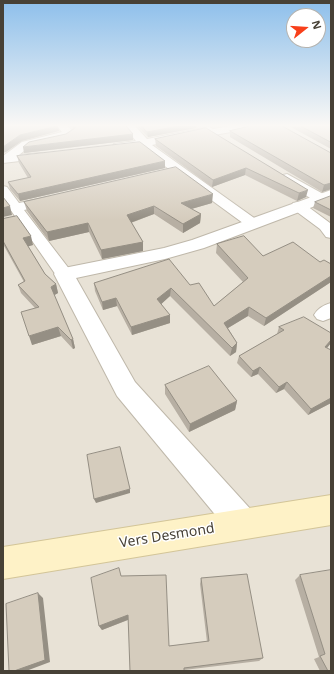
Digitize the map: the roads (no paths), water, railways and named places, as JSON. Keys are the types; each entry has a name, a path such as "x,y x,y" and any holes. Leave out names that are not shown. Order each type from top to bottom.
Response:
{"main road":[{"name":"Vers Desmond","path":"3,563 331,510"}],"street":[{"path":"4,160 24,157"},
{"path":"160,157 252,223"},
{"path":"163,173 178,170"},
{"path":"277,172 326,197"},
{"path":"3,190 16,215 64,274 126,389 243,524"},
{"path":"64,274 165,253 198,244 298,206 326,197"},
{"path":"16,215 60,198"},
{"path":"298,206 325,226 331,234"}]}
